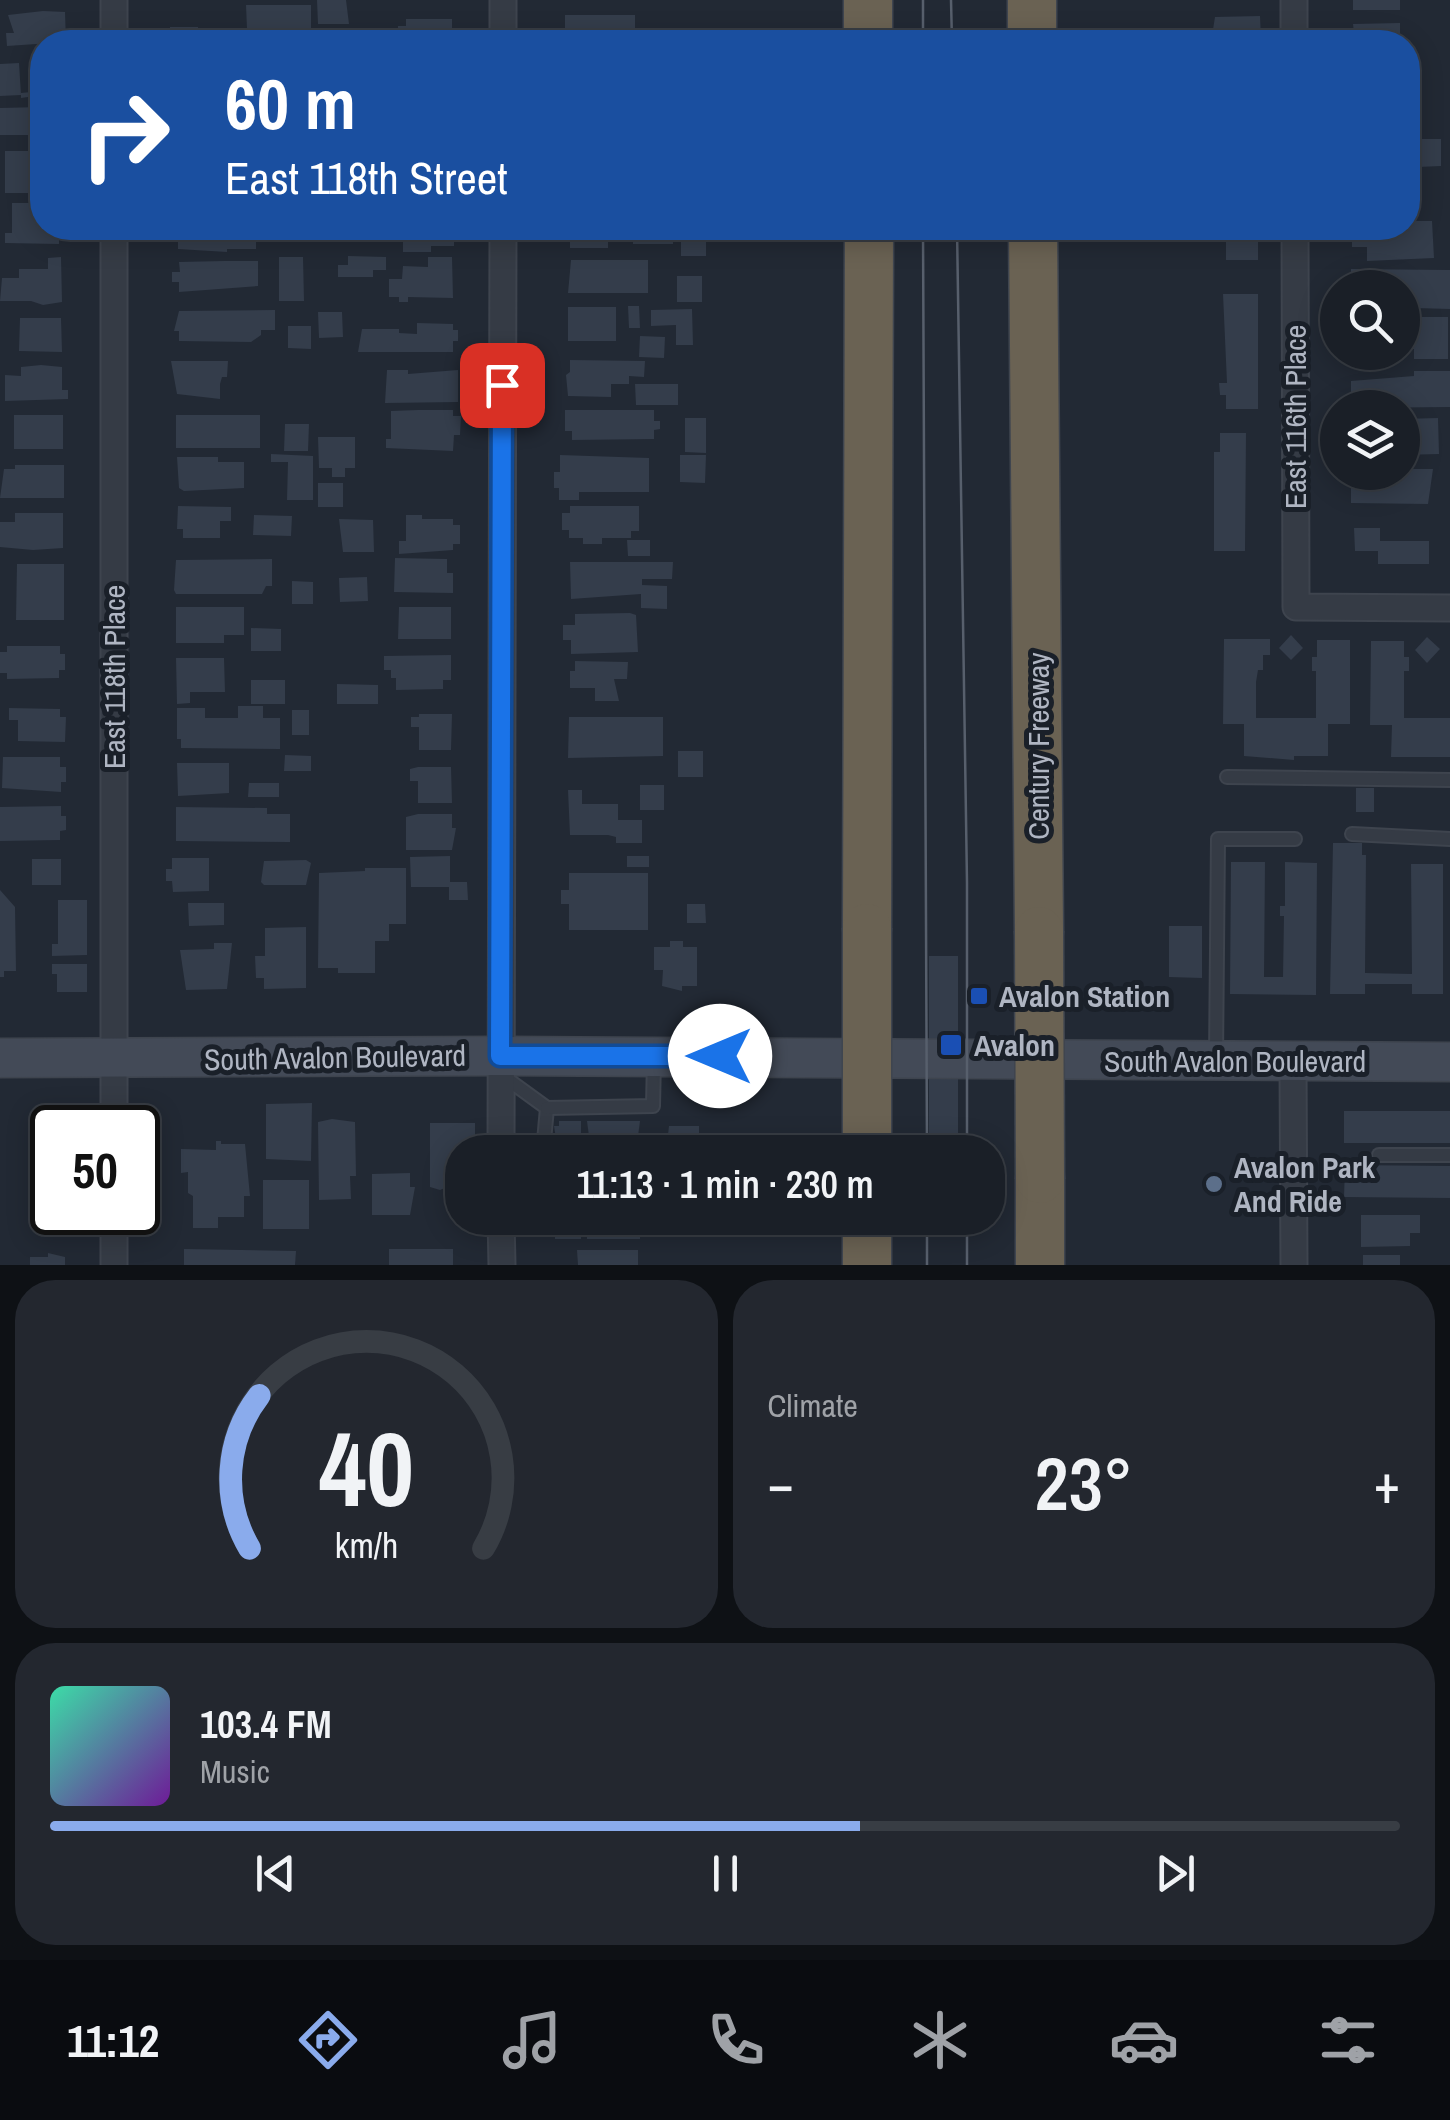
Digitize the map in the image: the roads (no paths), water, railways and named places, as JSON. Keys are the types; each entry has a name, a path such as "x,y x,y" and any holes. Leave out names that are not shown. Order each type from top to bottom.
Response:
{"highway":[{"path":"868,0 868,30"},
{"path":"1032,0 1032,30"},
{"path":"867,1135 868,240"},
{"name":"Century Freeway","path":"1034,240 1040,1265"},
{"path":"867,1235 867,1265"}],"main road":[{"name":"South Avalon Boulevard","path":"0,1058 500,1065 654,1056 1450,1062"}],"street":[{"path":"114,0 114,30"},
{"path":"503,30 504,0"},
{"path":"1294,0 1294,30"},
{"name":"East 118th Place","path":"114,240 114,1105"},
{"path":"501,1135 503,240"},
{"name":"East 116th Place","path":"1294,240 1296,607 1450,608"},
{"path":"1293,1063 1294,1265"},
{"path":"114,1235 114,1265"},
{"path":"501,1235 502,1265"}],"lane":[{"path":"1227,777 1450,780"},
{"path":"1352,834 1450,838"},
{"path":"1216,1062 1218,840 1296,840"},
{"path":"500,1065 547,1108 652,1106 654,1056"},
{"path":"545,1135 547,1108"},
{"path":"1379,1155 1450,1155"}],"tram line":[{"path":"923,0 923,30"},
{"path":"951,0 952,30"},
{"path":"923,240 927,1135"},
{"path":"957,240 967,1135"},
{"path":"927,1235 927,1265"},
{"path":"967,1235 967,1265"}],"place":[{"name":"Avalon Station","path":"979,996"},
{"name":"Avalon","path":"951,1045"},
{"name":"Avalon Park And Ride","path":"1214,1184"}]}
